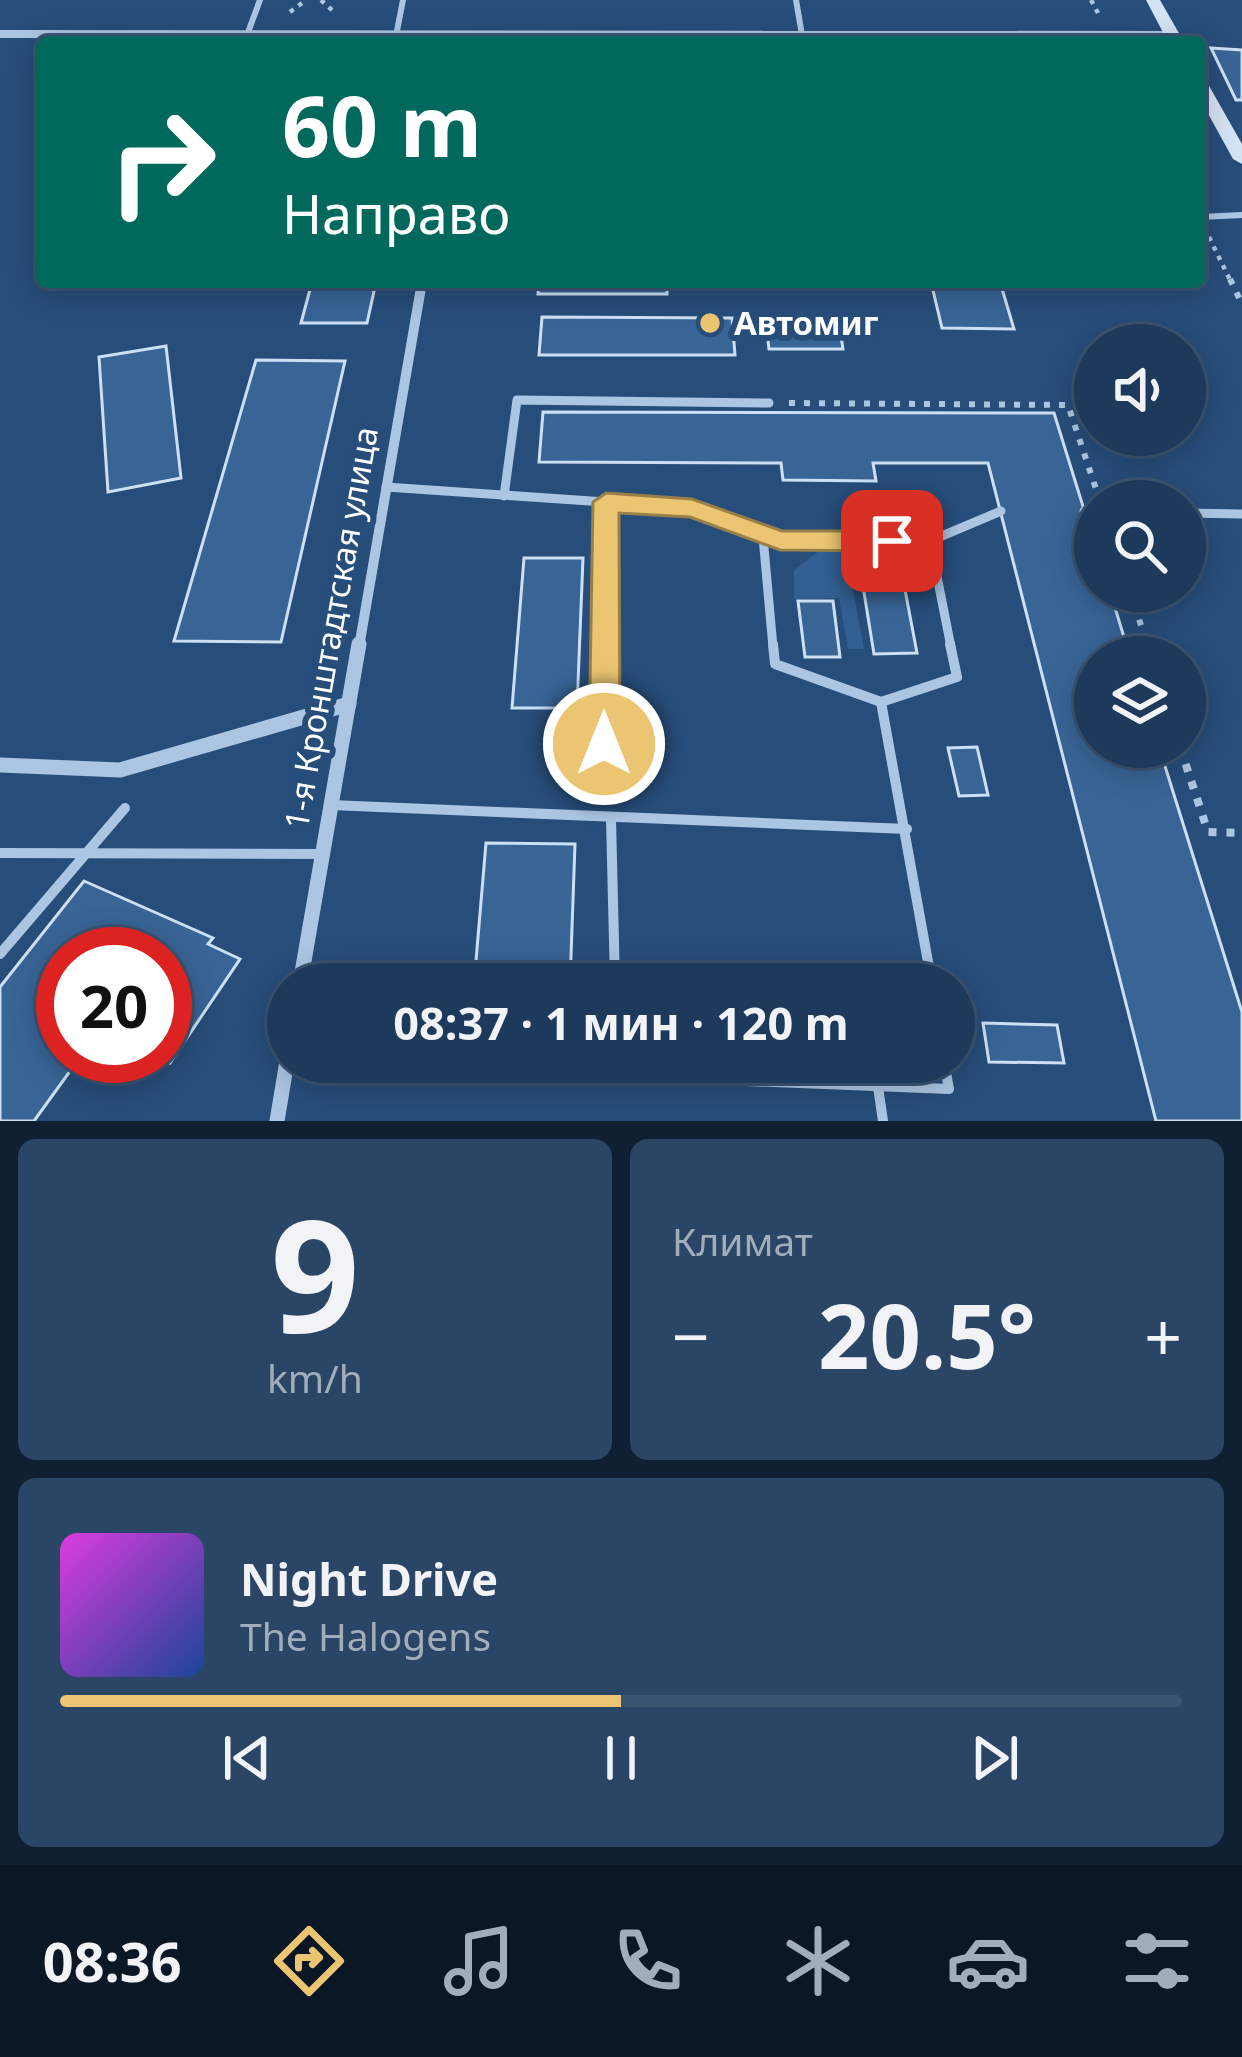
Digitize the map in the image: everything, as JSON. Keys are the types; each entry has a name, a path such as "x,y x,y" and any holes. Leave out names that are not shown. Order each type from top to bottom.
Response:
{"main road":[{"path":"1153,0 1173,36"},
{"path":"1206,95 1242,159"}],"street":[{"path":"0,34 396,36"},
{"path":"718,36 926,36"},
{"name":"1-я Кронштадтская улица","path":"304,963 421,288"},
{"path":"0,765 120,770 349,704"},
{"path":"277,1121 283,1083"}],"lane":[{"path":"247,35 260,0"},
{"path":"396,36 403,0"},
{"path":"796,0 802,35"},
{"path":"1206,217 1242,215"},
{"path":"504,496 517,400 770,403"},
{"path":"386,487 692,508 763,537 930,541 1000,511"},
{"path":"604,744 606,502"},
{"path":"1206,513 1242,514"},
{"path":"763,537 775,664 881,702 957,677 930,541"},
{"path":"881,702 929,963"},
{"path":"331,805 907,829"},
{"path":"0,954 125,808"},
{"path":"611,819 614,963"},
{"path":"0,853 322,854"},
{"path":"823,1083 949,1089 948,1083"},
{"path":"878,1087 884,1121"}],"path":[{"path":"290,12 306,0"},
{"path":"321,0 333,11"},
{"path":"1206,229 1242,304"},
{"path":"770,403 1068,405 1093,480"},
{"path":"1187,768 1208,832 1242,833"}],"shaded area":[{"path":"892,549 896,567 849,569 864,649 848,649 839,598 794,599 794,570 819,551"}],"building":[{"path":"1211,48 1242,50 1242,100 1236,100"},
{"path":"310,288 375,288 367,323 301,323"},
{"path":"538,288 667,288 667,294 538,294"},
{"path":"932,288 1002,288 1014,329 942,328"},
{"path":"765,316 838,316 843,349 769,349"},
{"path":"542,317 732,318 735,355 539,355"},
{"path":"166,346 181,478 108,492 99,357"},
{"path":"256,360 345,361 281,642 174,641"},
{"path":"543,412 1054,413 1075,480 1074,612 1116,612 1124,636 1074,636 1074,768 1166,768 1242,1012 1242,1121 1156,1121 988,463 873,463 876,481 783,480 781,463 539,462"},
{"path":"524,558 583,558 577,708 512,708"},
{"path":"861,574 902,574 917,653 874,654"},
{"path":"798,601 833,601 840,657 805,657"},
{"path":"977,747 988,795 959,796 948,748"},
{"path":"486,843 575,844 571,963 476,963"},
{"path":"84,881 188,927 48,927"},
{"path":"192,929 213,938 208,944 240,959 192,1030"},
{"path":"36,942 36,1083 61,1083 34,1121 0,1121 0,987"},
{"path":"983,1023 1057,1025 1064,1063 989,1062"}],"place":[{"name":"Автомиг","path":"710,323"}],"route":[{"path":"604,744 606,502 692,508 780,541 892,541"}]}
